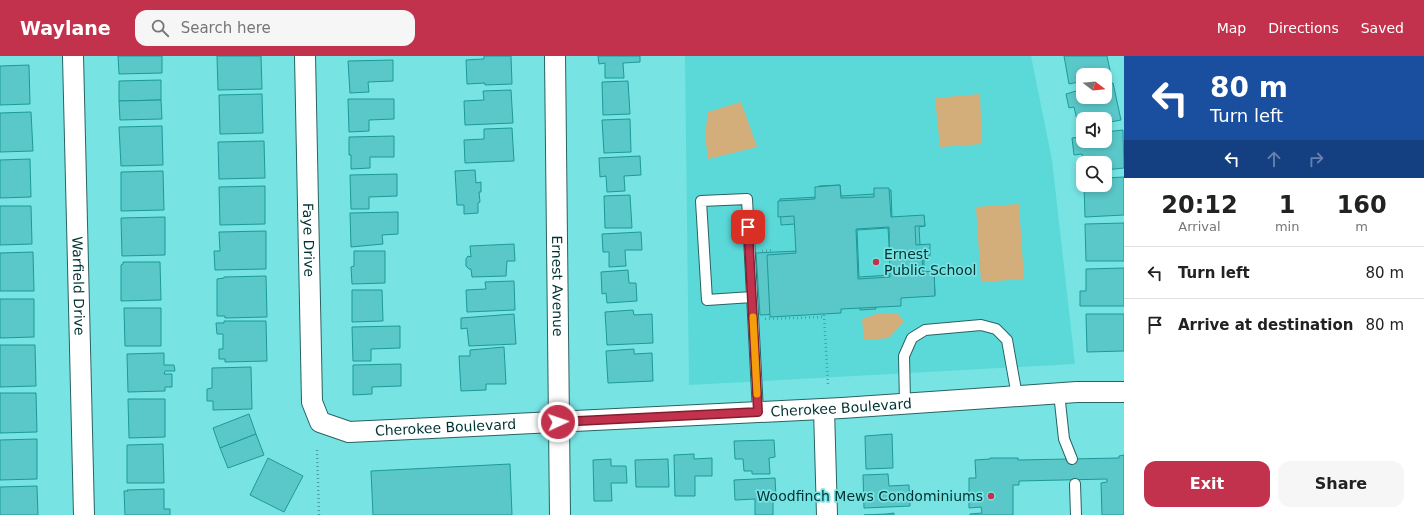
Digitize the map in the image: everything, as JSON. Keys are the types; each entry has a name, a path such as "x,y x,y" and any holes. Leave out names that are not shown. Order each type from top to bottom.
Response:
{"street":[{"name":"Warfield Drive","path":"73,56 84,515"},
{"name":"Faye Drive","path":"305,56 312,402 320,422"},
{"name":"Ernest Avenue","path":"555,56 560,515"},
{"name":"Cherokee Boulevard","path":"320,422 350,432 824,409 1059,393 1124,392"},
{"path":"824,409 827,515"}],"lane":[{"path":"752,297 707,300 701,201 747,199 758,412"},
{"path":"904,403 904,356 912,338 925,330 981,325 996,329 1007,340 1017,396"},
{"path":"1059,393 1064,439 1072,459"},
{"path":"1075,484 1076,515"}],"path":[{"path":"759,320 824,316 828,384"},
{"path":"317,450 319,515"}],"shaded area":[{"name":"Ernest Public School","path":"685,56 1031,56 1052,160 1075,364 689,385"},
{"path":"980,94 982,144 940,147 935,98"},
{"path":"741,102 757,147 708,159 705,135 708,112"},
{"path":"1019,204 1024,279 981,282 976,207"},
{"path":"880,313 898,314 904,321 889,338 864,340 862,319"}],"building":[{"path":"118,56 162,56 162,73 119,74"},
{"path":"217,56 261,56 262,89 218,90"},
{"path":"484,56 511,56 512,84 467,84 466,60 484,59"},
{"path":"598,56 640,56 640,62 623,63 624,78 605,78 605,63 599,64"},
{"path":"1064,56 1107,56 1110,68 1076,68 1076,82 1069,84"},
{"path":"393,60 393,81 368,82 369,92 350,93 348,61"},
{"path":"29,65 30,104 0,105 0,66"},
{"path":"161,80 161,100 119,101 119,81"},
{"path":"628,81 630,114 603,115 602,82"},
{"path":"1112,83 1121,120 1112,122 1112,112 1076,112 1076,116 1074,107 1069,108 1066,94 1076,91 1076,104 1112,104"},
{"path":"511,90 513,123 465,125 464,101 484,100 483,91"},
{"path":"262,94 263,133 220,134 219,95"},
{"path":"348,99 394,99 394,119 369,120 369,131 349,132"},
{"path":"161,100 162,119 120,120 119,101"},
{"path":"31,112 33,151 0,152 0,113"},
{"path":"630,119 631,152 604,153 602,120"},
{"path":"162,126 163,165 121,166 119,127"},
{"path":"512,128 514,161 465,163 464,140 484,139 484,129"},
{"path":"1123,130 1124,168 1112,169 1112,156 1082,156 1082,154 1074,155 1072,138 1076,138 1076,148 1112,148 1112,131"},
{"path":"394,136 394,157 370,157 370,168 351,169 349,137"},
{"path":"264,141 265,178 219,179 218,142"},
{"path":"640,156 641,175 624,176 625,191 607,192 606,176 600,177 599,158"},
{"path":"30,159 31,197 0,198 0,160"},
{"path":"475,170 476,183 481,182 478,213 464,214 464,205 457,205 455,171"},
{"path":"163,171 164,210 121,211 121,172"},
{"path":"397,174 397,196 369,197 369,209 351,209 350,175"},
{"path":"1124,177 1124,215 1085,217 1084,192 1112,192 1112,178"},
{"path":"840,185 841,196 875,194 875,191 891,190 892,218 924,216 925,226 919,227 920,245 926,245 926,255 924,255 924,274 934,273 935,295 900,297 900,304 875,306 876,309 860,310 860,306 837,308 837,311 760,315 756,253 797,251 795,224 781,225 780,199 820,197 819,186","holes":["888,228 891,275 859,277 857,230"]},
{"path":"840,185 841,198 874,197 874,188 889,188 891,217 924,215 925,226 915,226 916,245 930,244 930,256 922,256 923,272 934,271 935,296 901,298 901,306 841,309 841,313 770,317 767,255 796,253 794,216 778,217 778,201 815,199 815,187","holes":["889,227 890,277 858,279 856,229"]},
{"path":"265,186 265,224 220,225 219,187"},
{"path":"630,195 632,228 605,228 604,196"},
{"path":"0,206 31,206 32,244 0,245"},
{"path":"398,212 398,234 382,235 383,244 351,247 350,213"},
{"path":"165,217 165,255 122,256 121,218"},
{"path":"1124,223 1124,261 1086,261 1085,224"},
{"path":"266,231 266,269 215,270 214,251 220,251 219,232"},
{"path":"641,232 642,250 625,250 626,266 609,267 609,252 603,252 602,234"},
{"path":"514,244 515,261 507,261 506,276 472,277 471,269 466,266 466,259 468,256 471,257 470,246"},
{"path":"354,251 385,251 385,283 352,284 351,267 354,266"},
{"path":"33,252 34,291 0,291 0,253"},
{"path":"123,262 160,262 161,300 121,301 121,265"},
{"path":"1124,268 1124,306 1080,306 1080,291 1086,291 1086,269"},
{"path":"628,270 629,283 636,283 637,301 607,303 606,293 602,294 601,272"},
{"path":"266,276 267,317 225,318 225,316 217,316 217,279 224,277"},
{"path":"514,281 515,310 467,312 466,290 486,289 485,282"},
{"path":"352,290 382,290 383,321 352,322"},
{"path":"0,299 34,299 34,337 0,338"},
{"path":"124,308 161,308 161,346 125,346"},
{"path":"633,310 634,315 652,314 653,343 607,345 605,312"},
{"path":"514,314 516,344 469,346 467,328 461,329 461,318"},
{"path":"1086,314 1124,314 1124,351 1087,352"},
{"path":"224,321 266,321 267,361 225,362 225,359 219,359 219,349 223,349 223,334 217,334 216,323 224,323"},
{"path":"400,326 400,348 371,349 371,361 353,361 352,327"},
{"path":"0,345 35,345 36,386 0,387"},
{"path":"504,347 506,384 486,384 486,390 461,391 459,356 470,356 470,350"},
{"path":"634,349 634,354 652,353 653,381 608,383 606,351"},
{"path":"164,353 164,365 174,365 175,371 165,371 164,374 172,374 172,387 165,387 165,391 128,392 127,354"},
{"path":"401,364 401,386 372,387 372,394 353,395 353,365"},
{"path":"251,367 252,409 213,410 213,401 207,401 207,389 212,388 212,368"},
{"path":"0,393 36,393 37,432 0,433"},
{"path":"128,399 165,399 165,437 129,438"},
{"path":"249,414 256,434 220,448 213,428"},
{"path":"256,434 264,455 228,468 220,448"},
{"path":"892,434 893,468 866,469 865,436"},
{"path":"37,439 37,479 0,480 0,440"},
{"path":"774,440 775,457 769,458 770,474 752,474 752,471 744,471 743,459 735,459 734,441"},
{"path":"163,444 164,483 127,483 127,445"},
{"path":"694,454 694,459 712,458 712,476 695,476 695,496 675,496 674,455"},
{"name":"Woodfinch Mews Condominiums","path":"1124,455 1124,515 1102,515 1101,483 1107,482 1107,479 1019,481 1019,485 1013,485 1013,515 970,515 982,513 981,507 969,508 969,478 976,478 975,460 990,458 1018,458 1018,460 1119,458 1119,456"},
{"path":"268,458 303,476 284,512 250,495"},
{"path":"611,459 611,466 626,466 627,483 611,483 612,501 594,501 593,460"},
{"path":"668,459 669,487 636,487 635,460"},
{"path":"510,464 512,515 373,515 371,471"},
{"path":"888,474 889,486 909,485 910,506 864,508 863,475"},
{"path":"775,478 776,498 773,498 773,515 755,515 755,499 735,500 734,480"},
{"path":"37,486 38,515 0,515 0,487"},
{"path":"164,489 164,509 170,509 170,515 125,515 124,491"},
{"path":"894,513 894,515 864,515 886,514"}],"slow traffic":[{"path":"753,317 757,394"}],"place":[{"name":"Ernest Public School","path":"876,262"},
{"name":"Woodfinch Mews Condominiums","path":"991,496"}],"route":[{"path":"558,422 758,412 748,227"}]}
